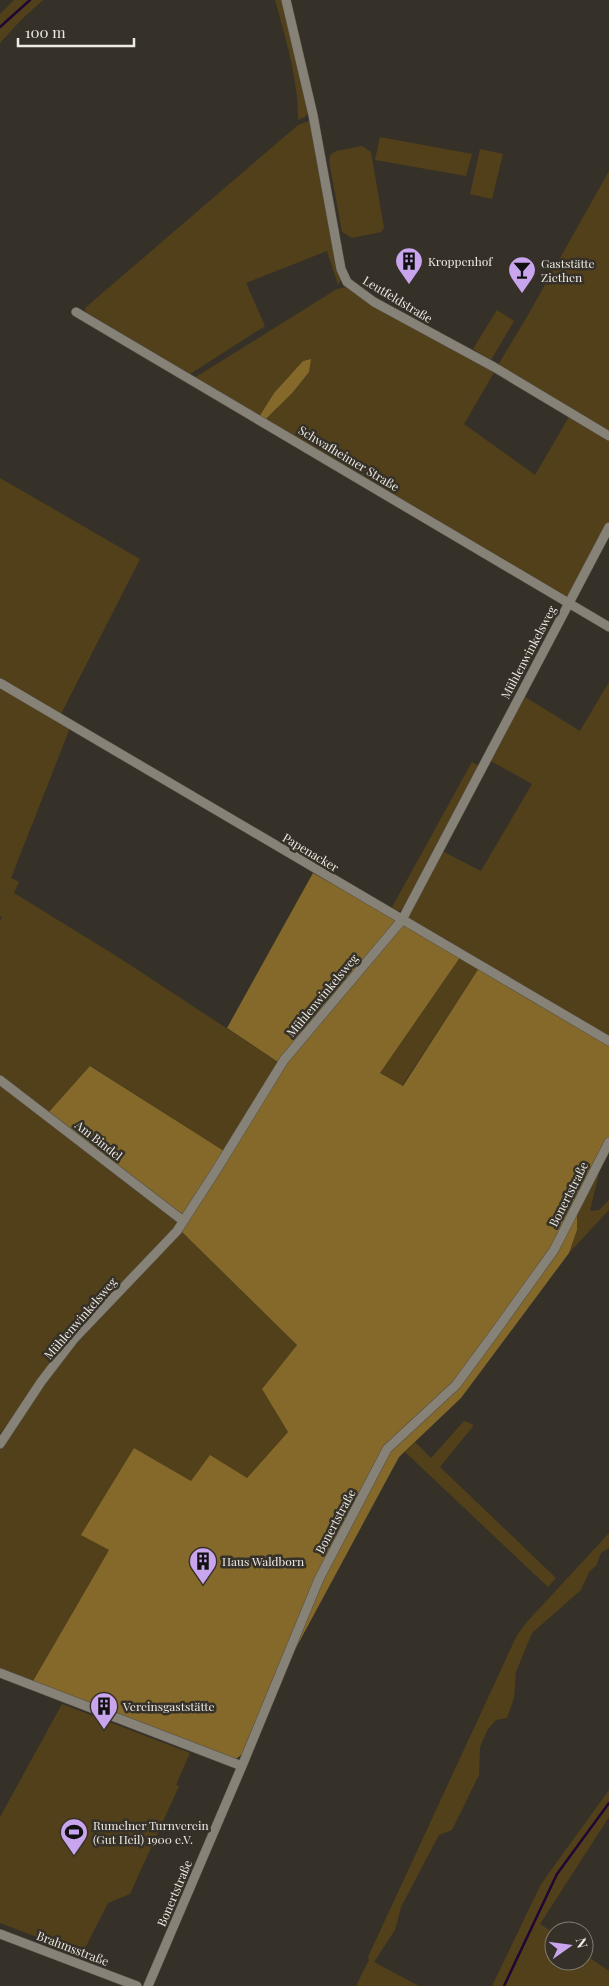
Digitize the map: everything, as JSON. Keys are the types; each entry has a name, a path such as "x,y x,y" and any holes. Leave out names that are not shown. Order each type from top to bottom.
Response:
{"street":[{"name":"Leutfeldstraße","path":"286,0 313,115 341,269 347,282 374,302 494,367 609,436"},
{"name":"Schwafheimer Straße","path":"76,312 609,626"},
{"name":"Mühlenwinkelsweg","path":"0,1444 41,1382 74,1340 176,1231 217,1169 284,1060 402,920 609,527"},
{"name":"Papenacker","path":"0,683 609,1041"},
{"name":"Am Bindel","path":"0,1080 182,1220"},
{"name":"Bonertstraße","path":"148,1986 319,1579 387,1449 456,1385 493,1335 554,1250 609,1142"},
{"path":"0,1674 242,1766"},
{"name":"Brahmsstraße","path":"0,1934 137,1986"}],"shaded area":[{"path":"14,0 43,0 0,43 0,14"},
{"path":"275,0 283,0 308,113 305,117 298,120 294,75"},
{"path":"309,121 312,122 341,280 338,285 327,251 246,283 265,326 190,374 86,312 85,308 298,125"},
{"path":"380,137 472,154 466,176 375,160"},
{"path":"362,146 371,152 384,228 381,232 352,238 342,232 329,161 330,155 336,151"},
{"path":"480,149 503,154 492,199 470,194"},
{"path":"609,171 609,432 498,365"},
{"path":"346,287 495,371 464,424 535,475 570,415 609,438 609,521 566,598 265,420 276,410 311,359 303,361 274,393 259,417 194,378 337,289"},
{"path":"497,310 514,321 491,360 473,349"},
{"path":"311,359 309,372 293,392 265,420 259,417 274,393 303,361"},
{"path":"0,478 140,559 60,716 0,681"},
{"path":"609,682 609,1040 408,918 442,851 481,871 532,784 489,760 522,695 580,731"},
{"path":"0,686 70,728 11,878 19,882 14,893 118,957 278,1062 223,1151 91,1066 48,1113 0,1076 0,921 2,917 0,916"},
{"path":"472,762 479,766 405,907 398,911 391,909"},
{"path":"313,873 461,956 380,1073 403,1086 479,968 609,1043 609,1137 570,1210 577,1214 577,1230 569,1253 461,1398 399,1457 257,1720 246,1749 237,1758 232,1760 33,1681 109,1550 81,1535 134,1448 191,1481 210,1455 247,1478 288,1432 262,1389 297,1345 180,1230 188,1220 48,1113 90,1066 227,1153 283,1061 278,1062 227,1028"},
{"path":"461,956 479,968 402,1086 380,1073"},
{"path":"0,1083 174,1216 176,1222 175,1226 65,1346 0,1434"},
{"path":"600,1169 590,1211 599,1210 609,1200 609,1210 569,1253 577,1230 577,1214"},
{"path":"180,1230 297,1345 262,1389 288,1432 247,1478 191,1481 134,1448 82,1535 109,1550 33,1681 0,1668 0,1450 44,1385 77,1343"},
{"path":"464,1421 474,1425 440,1467 556,1578 548,1587 405,1452 415,1442 431,1458"},
{"path":"609,1533 609,1548 601,1553 596,1566 589,1572 581,1590 532,1633 516,1672 514,1698 507,1718 496,1720 488,1729 480,1747 479,1775 452,1830 439,1835 401,1907 395,1930 374,1962 419,1986 356,1986 517,1635"},
{"name":"Rumelner Turnverein (Gut Heil) 1900 e.V.","path":"62,1704 190,1753 176,1785 179,1786 130,1894 108,1903 82,1954 0,1923 0,1817"},
{"path":"609,1790 609,1817 540,1924 544,1927 544,1971 594,1971 594,1961 609,1971 609,1986 492,1986 541,1884"}],"waterway":[{"path":"0,27 30,0"},
{"path":"504,1986 557,1874 609,1803"}],"place":[{"name":"Kroppenhof","path":"409,285"},
{"name":"Gaststätte Ziethen","path":"522,294"},
{"name":"Haus Waldborn","path":"203,1585"},
{"name":"Vereinsgaststätte","path":"104,1730"},
{"name":"Rumelner Turnverein (Gut Heil) 1900 e.V.","path":"74,1856"}]}
